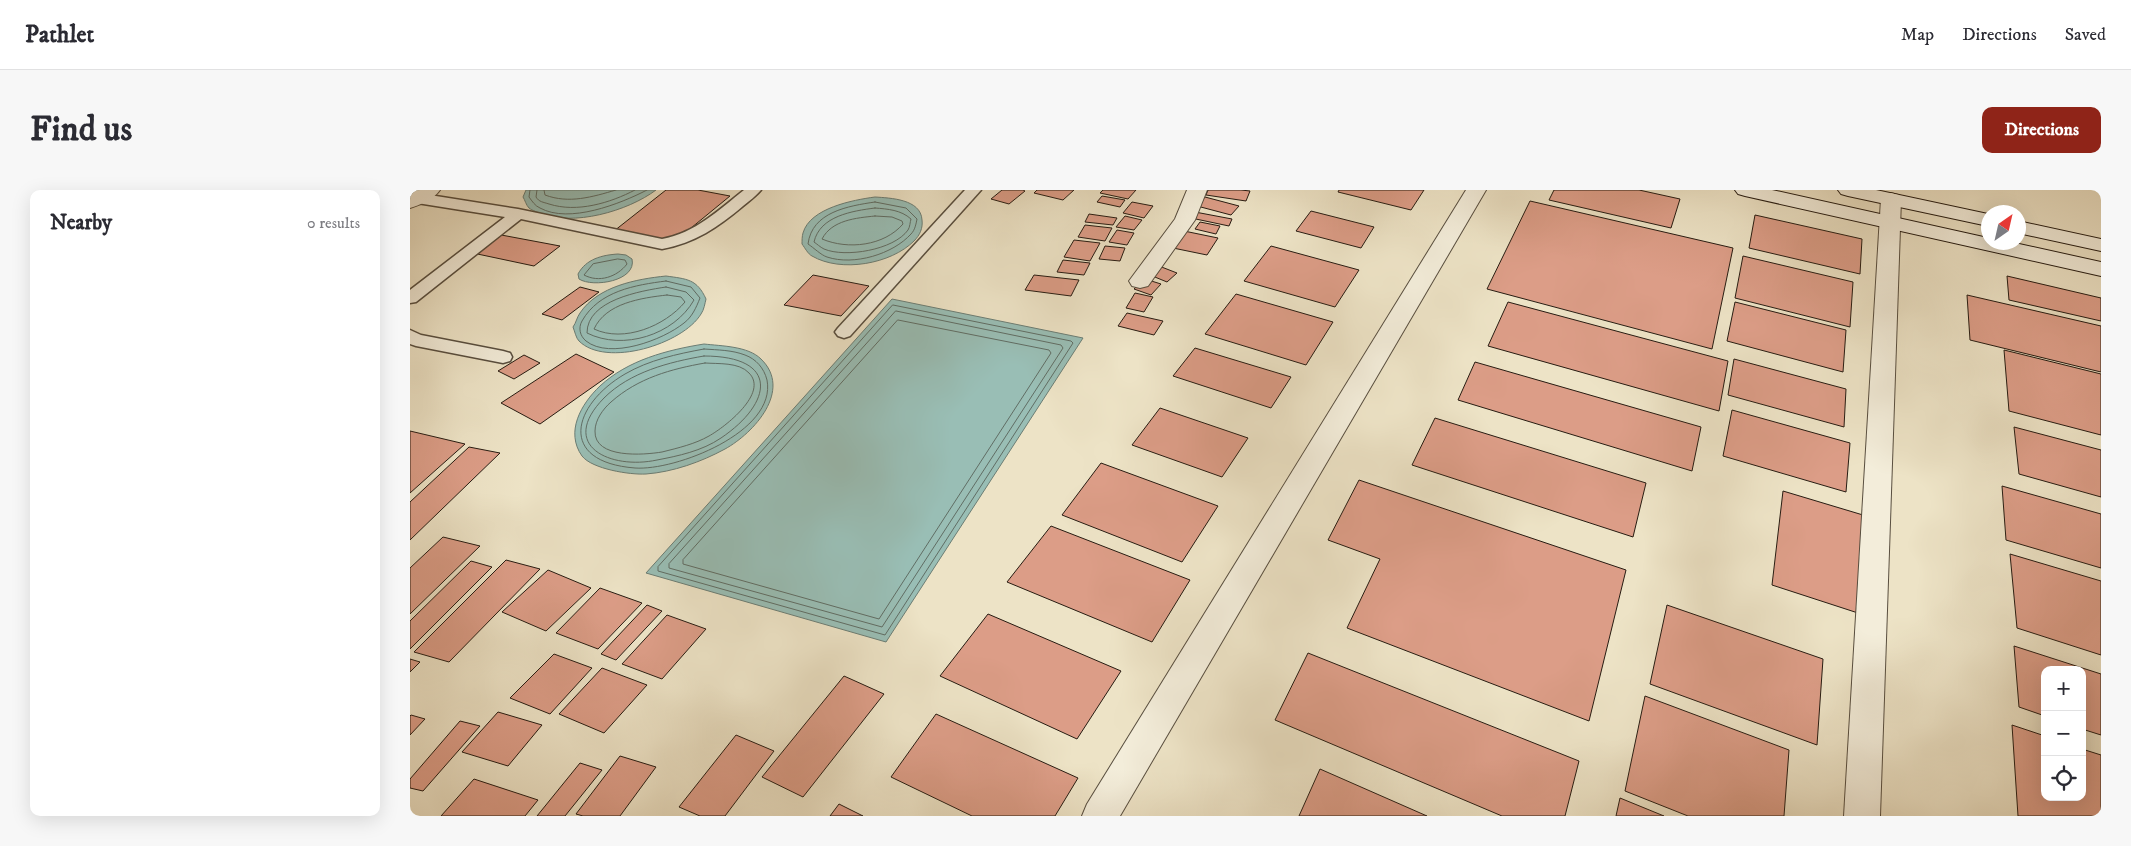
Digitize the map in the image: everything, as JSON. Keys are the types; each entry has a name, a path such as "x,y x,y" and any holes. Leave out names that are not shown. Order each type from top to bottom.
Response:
{"street":[{"path":"1140,281 1185,220 1197,190"},
{"path":"1100,816 1476,190"},
{"path":"1744,190 1890,211 1981,219"},
{"path":"1848,190 1890,211 2101,269"},
{"path":"1862,816 1890,211"},
{"path":"2026,229 2101,245"}],"lane":[{"path":"419,197 518,214 662,244 678,242 700,232 753,190"},
{"path":"844,332 973,190"},
{"path":"410,298 518,214"},
{"path":"410,336 416,340 503,357"}],"water":[{"path":"526,190 656,190 644,198 616,210 600,215 568,218 553,217 530,209 523,197"},
{"path":"875,197 904,201 911,204 920,213 922,226 919,234 904,249 879,260 851,265 824,261 812,256 802,244 802,236 807,224 823,211 855,200"},
{"path":"606,255 626,255 632,259 632,267 628,273 613,281 594,283 579,279 578,274 581,269 590,261"},
{"path":"666,276 690,281 703,292 706,299 704,309 692,325 662,343 625,352 607,352 591,349 578,340 573,327 580,313 597,296 619,285"},
{"path":"892,299 1083,338 886,642 646,573"},
{"path":"704,344 734,347 749,351 761,359 770,371 773,384 771,397 766,410 758,422 747,433 725,449 706,458 677,469 656,473 639,474 602,468 587,461 582,456 577,447 575,428 581,410 600,386 623,369 635,363 676,349"}],"building":[{"path":"666,190 698,190 730,196 674,242 614,231"},
{"path":"1002,190 1025,191 1009,204 991,199"},
{"path":"1037,190 1074,190 1063,200 1034,193"},
{"path":"1103,190 1136,190 1128,199 1100,193"},
{"path":"1208,190 1250,191 1246,201 1206,195"},
{"path":"1339,190 1424,190 1411,210 1338,192"},
{"path":"1554,190 1639,190 1680,199 1671,228 1549,200"},
{"path":"1102,196 1125,200 1120,207 1097,202"},
{"path":"1205,197 1239,206 1231,215 1197,206"},
{"path":"1530,201 1733,248 1712,349 1487,289"},
{"path":"1132,202 1153,206 1144,218 1123,213"},
{"path":"1311,211 1374,227 1361,248 1296,231"},
{"path":"1195,212 1232,219 1229,226 1191,218"},
{"path":"1089,214 1117,218 1113,225 1085,222"},
{"path":"1755,215 1862,239 1860,274 1749,248"},
{"path":"1125,216 1142,220 1134,230 1116,227"},
{"path":"1200,222 1220,226 1216,234 1195,229"},
{"path":"1085,225 1112,228 1105,241 1078,237"},
{"path":"1117,230 1134,233 1127,245 1109,242"},
{"path":"1184,231 1218,238 1207,255 1173,248"},
{"path":"496,234 560,246 534,266 468,252"},
{"path":"1074,240 1100,243 1090,261 1064,257"},
{"path":"1105,246 1125,248 1120,261 1099,259"},
{"path":"1271,246 1359,270 1335,307 1244,281"},
{"path":"1743,256 1853,282 1850,327 1735,298"},
{"path":"1063,260 1090,263 1084,275 1057,272"},
{"path":"1159,266 1177,273 1167,282 1150,275"},
{"path":"813,275 869,286 841,316 784,305"},
{"path":"1034,275 1079,280 1071,296 1025,290"},
{"path":"2007,276 2101,298 2101,321 2009,300"},
{"path":"1145,279 1161,284 1151,295 1134,289"},
{"path":"580,287 599,292 562,320 542,314"},
{"path":"1135,293 1153,297 1144,312 1126,308"},
{"path":"1236,294 1333,322 1306,365 1205,334"},
{"path":"1967,295 2101,326 2101,372 1970,340"},
{"path":"1508,302 1728,361 1719,411 1488,346"},
{"path":"1735,302 1846,330 1843,372 1727,341"},
{"path":"1127,313 1163,321 1154,335 1118,326"},
{"path":"1195,348 1291,377 1271,408 1173,376"},
{"path":"2004,350 2101,374 2101,435 2009,411"},
{"path":"576,354 614,372 540,424 501,403"},
{"path":"524,355 540,363 514,379 498,371"},
{"path":"1734,359 1846,389 1844,427 1728,395"},
{"path":"1475,362 1701,427 1692,471 1458,400"},
{"path":"1160,408 1248,438 1222,477 1132,445"},
{"path":"1732,410 1850,443 1846,492 1723,456"},
{"path":"1435,418 1646,483 1633,537 1412,465"},
{"path":"2014,427 2101,450 2101,497 2019,474"},
{"path":"410,431 465,444 410,493"},
{"path":"469,447 500,453 410,540 410,502"},
{"path":"1101,463 1218,506 1182,562 1062,515"},
{"path":"1359,480 1626,570 1589,721 1347,628 1380,559 1328,540"},
{"path":"2002,486 2101,514 2101,568 2006,540"},
{"path":"1783,491 1863,515 1858,613 1772,585"},
{"path":"1051,526 1190,580 1152,642 1007,582"},
{"path":"443,537 480,546 410,614 410,568"},
{"path":"2010,554 2101,581 2101,655 2017,628"},
{"path":"506,560 540,569 449,662 414,652"},
{"path":"471,561 492,567 410,649 410,621"},
{"path":"548,570 591,588 546,631 502,612"},
{"path":"600,588 642,603 598,649 556,633"},
{"path":"647,605 662,611 616,660 601,654"},
{"path":"1667,605 1823,659 1817,745 1650,684"},
{"path":"988,614 1121,671 1077,739 940,676"},
{"path":"667,615 706,629 662,679 622,664"},
{"path":"2014,646 2076,666 2041,666 2041,715 2019,707"},
{"path":"1308,653 1579,761 1565,816 1502,816 1275,720"},
{"path":"554,654 592,668 550,714 510,698"},
{"path":"410,659 420,662 410,672"},
{"path":"602,668 647,685 604,733 559,714"},
{"path":"2086,669 2101,674 2101,735 2086,730"},
{"path":"844,676 884,694 803,797 762,777"},
{"path":"1645,696 1789,750 1784,816 1688,816 1625,791"},
{"path":"498,712 542,725 508,766 462,752"},
{"path":"936,714 1078,778 1055,816 972,816 891,777"},
{"path":"410,716 425,719 410,735"},
{"path":"460,721 480,726 423,791 410,788 410,779"},
{"path":"2012,725 2041,735 2041,801 2086,801 2086,750 2101,755 2101,816 2018,816"},
{"path":"736,735 774,751 725,816 700,816 679,807"},
{"path":"620,756 656,767 620,816 583,816 576,814"},
{"path":"580,763 602,770 565,816 537,816"},
{"path":"1320,769 1427,816 1299,816"},
{"path":"474,779 538,800 525,816 441,816"},
{"path":"1620,798 1664,816 1616,816"},
{"path":"839,804 863,816 830,816"}]}
